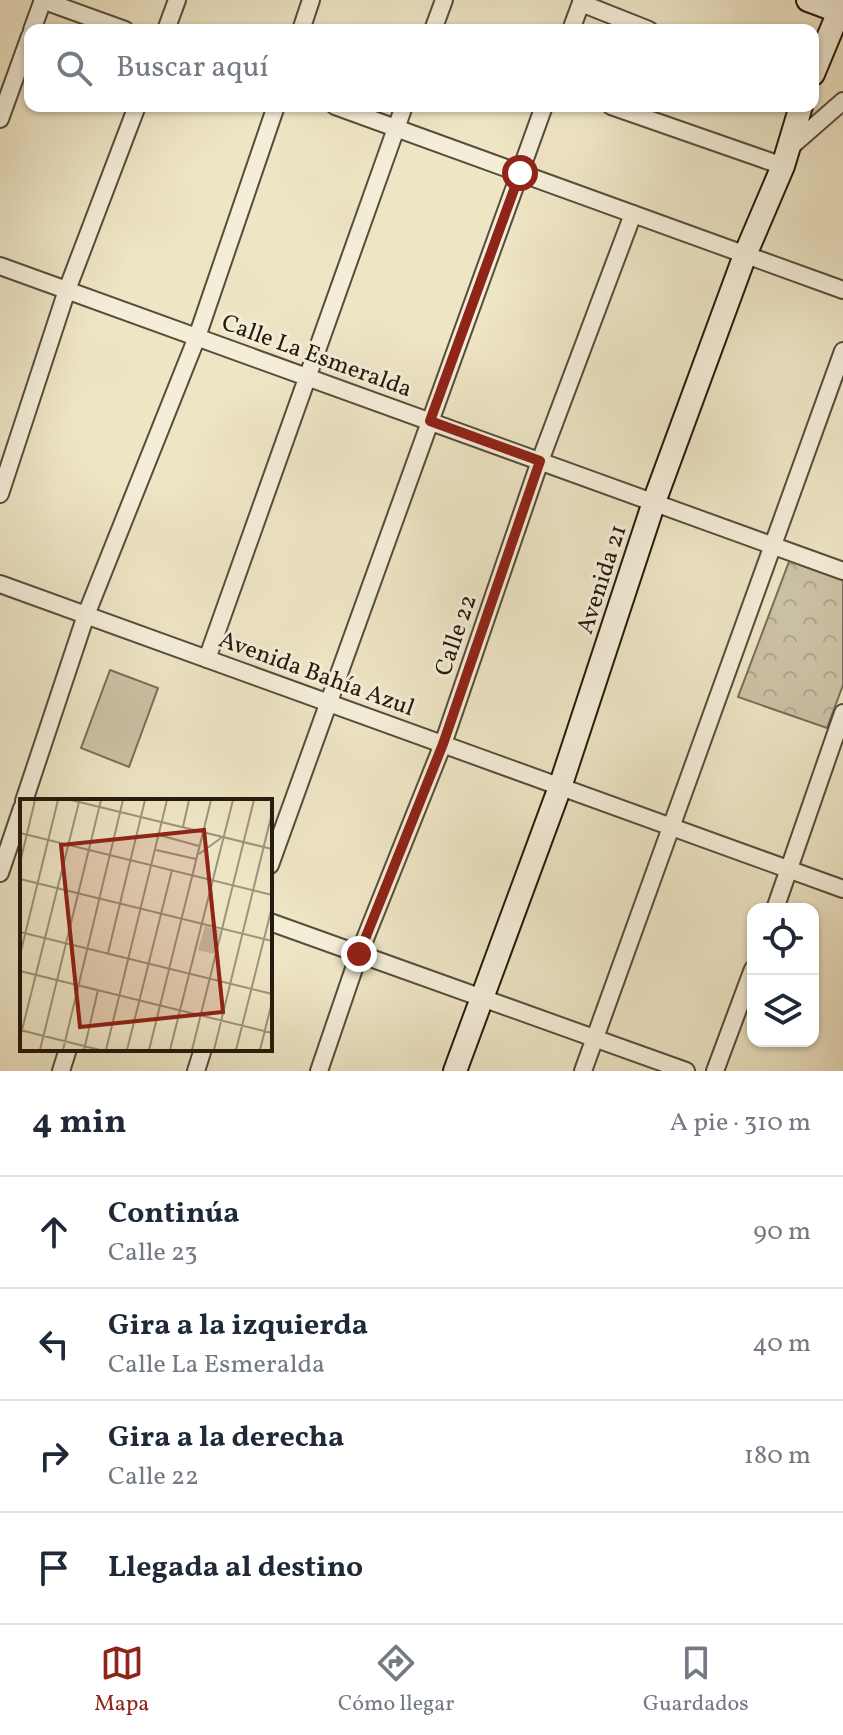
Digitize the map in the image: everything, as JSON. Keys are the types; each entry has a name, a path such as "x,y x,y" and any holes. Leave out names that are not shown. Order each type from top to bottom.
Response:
{"street":[{"path":"34,24 43,0 109,24"},
{"path":"168,24 177,0"},
{"path":"303,24 311,0"},
{"path":"435,24 444,0"},
{"path":"808,0 842,9 819,61"},
{"path":"573,24 581,2 634,24"},
{"path":"0,119 24,53"},
{"path":"631,112 785,158 843,101"},
{"path":"0,494 67,290 135,112"},
{"path":"25,799 86,615 197,337 274,112"},
{"path":"352,112 843,290"},
{"path":"207,659 310,378 402,112"},
{"path":"272,860 542,112"},
{"name":"Avenida 21","path":"455,1071 560,787 654,502 745,255 785,158 799,112"},
{"name":"Calle 22","path":"319,1071 359,954 443,744 540,461 633,214"},
{"name":"Calle La Esmeralda","path":"0,266 843,571"},
{"path":"583,1071 843,351"},
{"name":"Avenida Bahía Azul","path":"0,584 843,889"},
{"path":"777,903 843,713"},
{"path":"0,873 12,829"},
{"path":"272,923 686,1071"},
{"path":"715,1071 751,975"},
{"path":"61,1071 67,1051"},
{"path":"196,1071 202,1051"}],"green space":[{"path":"790,559 843,578 843,685 827,728 738,697"},
{"path":"110,670 158,688 129,767 81,748"}],"route":[{"path":"359,954 443,744 540,461 430,421 520,173"}]}
